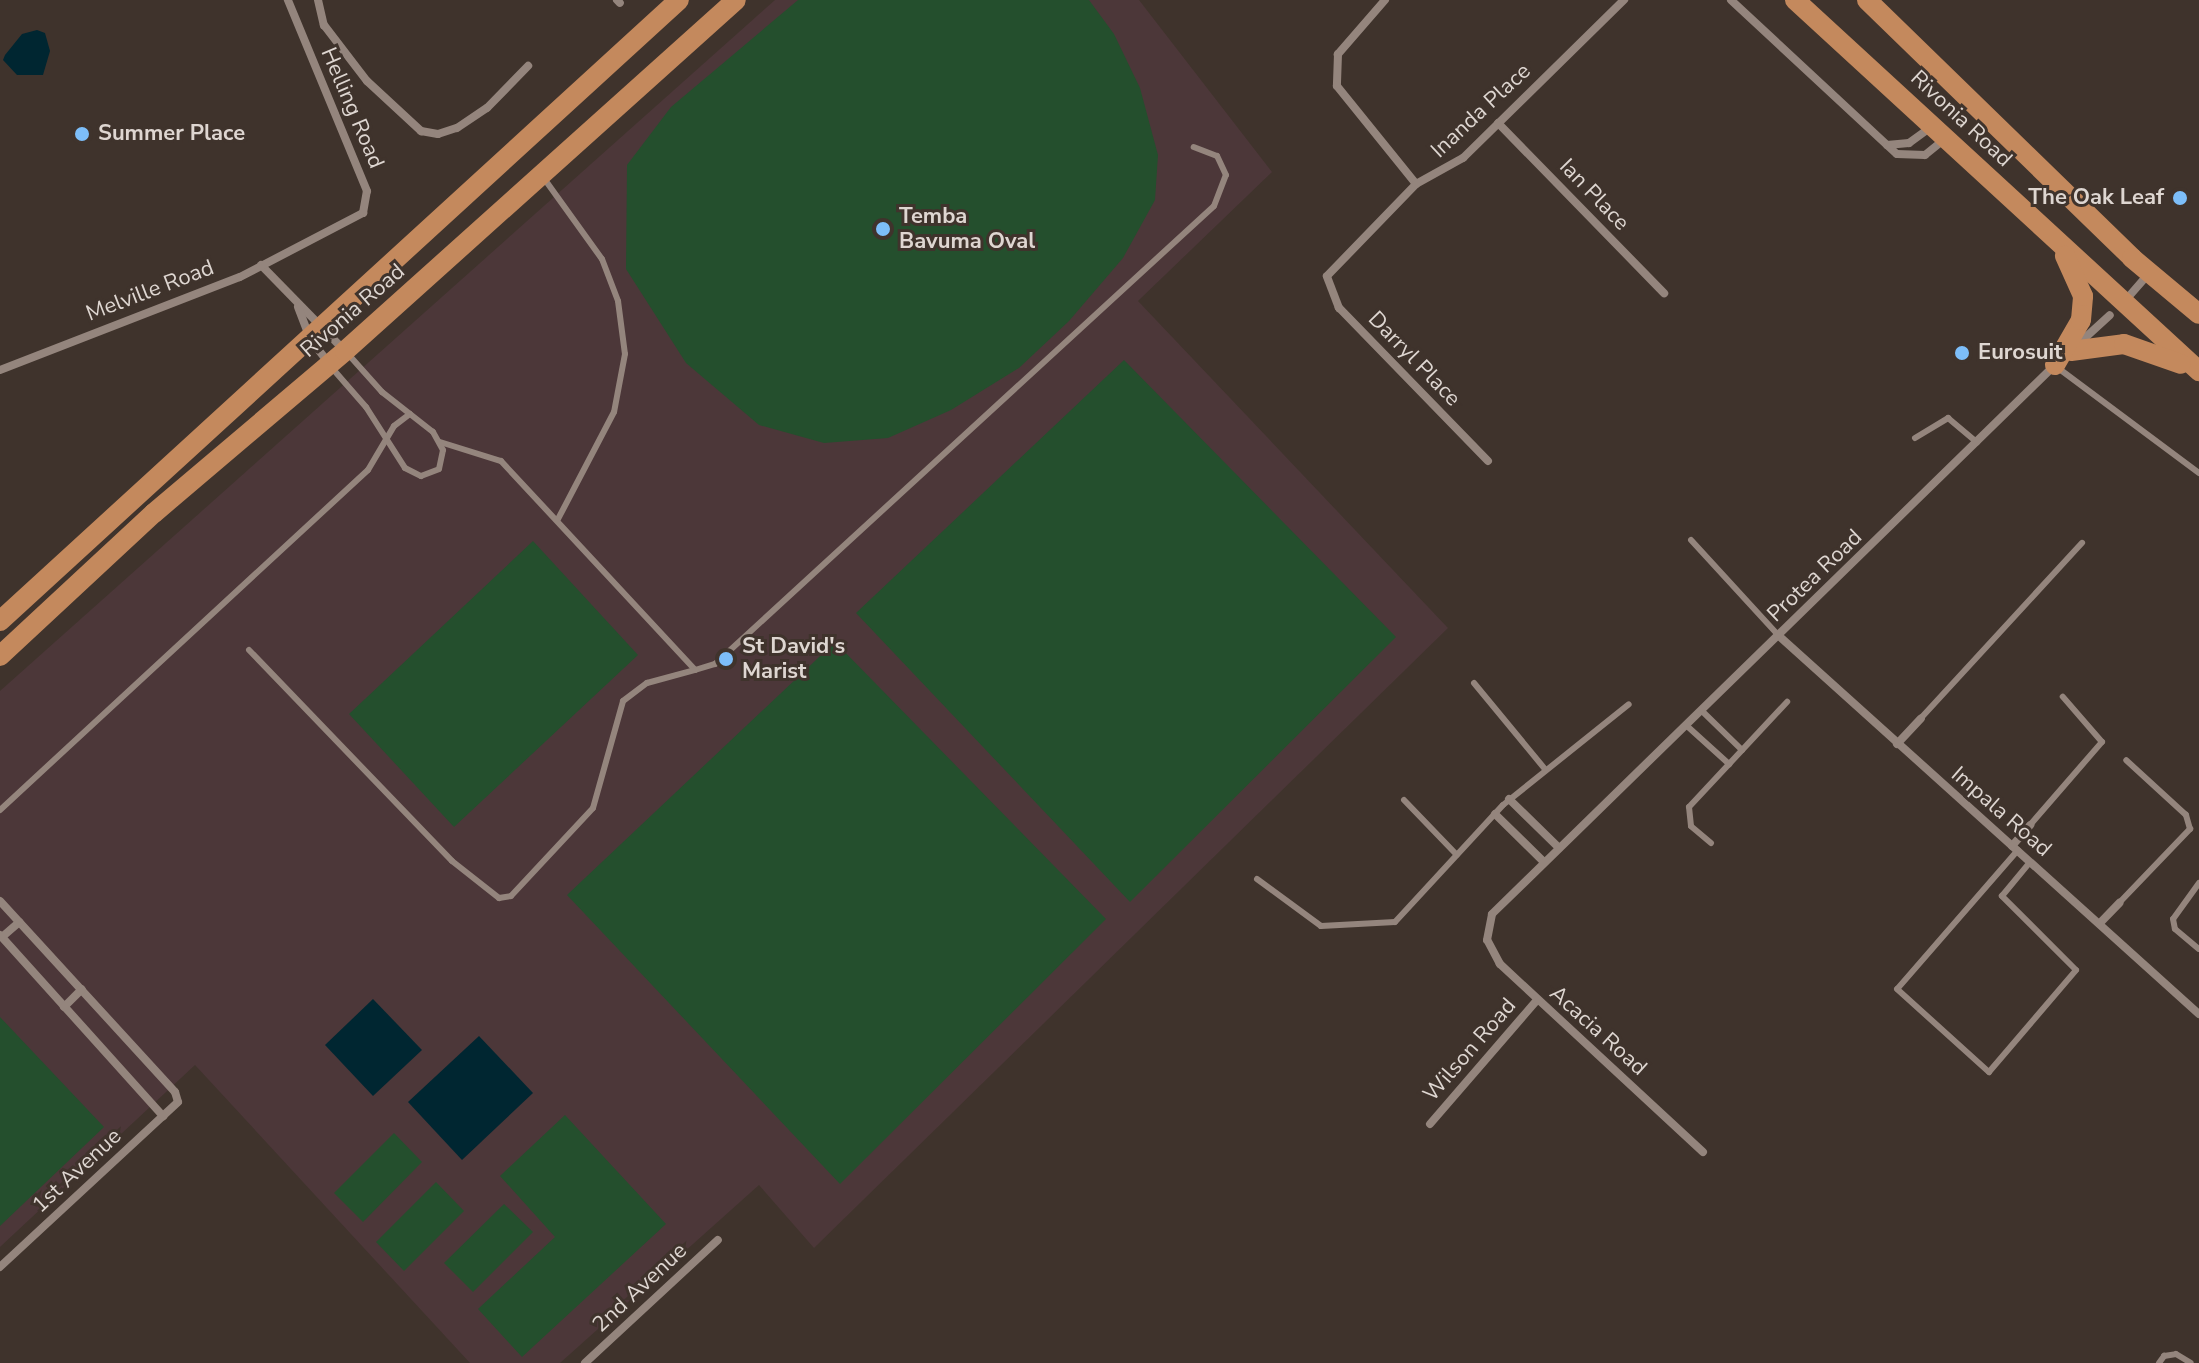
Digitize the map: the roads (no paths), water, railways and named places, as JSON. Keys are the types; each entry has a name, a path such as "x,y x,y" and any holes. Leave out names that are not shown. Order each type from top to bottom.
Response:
{"main road":[{"name":"Rivonia Road","path":"0,621 679,0"},
{"name":"Rivonia Road","path":"0,656 154,513 338,358 736,0"},
{"name":"Rivonia Road","path":"1795,0 2049,235 2116,309 2199,372"},
{"name":"Rivonia Road","path":"1867,0 2150,273 2199,314"},
{"path":"2049,235 2069,262 2083,296 2074,336 2055,365"},
{"path":"2071,351 2143,347 2199,372"}],"street":[{"name":"Helling Road","path":"261,265 353,220 368,203 288,0"},
{"path":"318,0 324,25 367,81 421,131 438,134 457,128 487,108 528,66"},
{"path":"1385,0 1338,54 1337,86 1416,184"},
{"name":"Inanda Place","path":"1327,276 1416,184 1447,170 1624,0"},
{"path":"1731,0 1886,145 1904,157 1918,157 1940,131"},
{"name":"Ian Place","path":"1498,123 1664,293"},
{"path":"1886,145 1909,143 1940,131"},
{"path":"261,265 338,358"},
{"name":"Melville Road","path":"0,370 261,265"},
{"name":"Protea Road","path":"1487,926 1499,904 1687,726 2150,273"},
{"name":"Darryl Place","path":"1327,276 1339,308 1488,461"},
{"path":"298,307 338,358"},
{"name":"Impala Road","path":"1779,636 2199,1014"},
{"path":"1897,744 1921,718"},
{"path":"1509,799 1559,848"},
{"path":"1495,814 1544,862"},
{"path":"2015,848 2030,825"},
{"path":"0,901 82,989 64,1007"},
{"path":"2100,923 2119,903"},
{"path":"19,922 1,936 163,1116"},
{"name":"Acacia Road","path":"1487,926 1490,952 1537,1000 1703,1152"},
{"name":"1st Avenue","path":"0,1267 178,1102 175,1092 82,989"},
{"name":"Wilson Road","path":"1430,1124 1537,1000"},
{"name":"2nd Avenue","path":"585,1363 718,1240"}],"lane":[{"path":"249,650 452,861 499,898 511,896 593,808 623,701 647,683 726,658 1214,206 1225,186 1223,166 1217,156 1194,147"},
{"path":"542,175 602,259 618,301 625,354 614,412 558,519"},
{"path":"338,358 410,414 440,442 501,461 695,670"},
{"path":"338,358 384,440 405,468 421,476 439,469 444,460 440,442"},
{"path":"2055,365 2199,473"},
{"path":"0,810 368,470 384,440 410,414"},
{"path":"1915,438 1948,418 1977,442"},
{"path":"1691,540 1779,636"},
{"path":"1921,718 2082,543"},
{"path":"1474,683 1544,768"},
{"path":"2030,825 2102,742 2063,697"},
{"path":"1711,843 1691,826 1686,812 1787,702"},
{"path":"1257,879 1321,926 1380,927 1404,916 1509,799 1544,768 1629,704"},
{"path":"1702,711 1742,750"},
{"path":"1687,726 1729,764"},
{"path":"2119,903 2190,829 2186,815 2126,760"},
{"path":"1404,800 1457,855"},
{"path":"2015,848 1897,989 1989,1072 2076,970 2002,896 2030,862"},
{"path":"2199,883 2173,919 2175,929 2199,949"},
{"path":"2159,1363 2176,1354 2191,1363"}],"water":[{"path":"37,30 45,33 50,51 43,75 17,75 3,60 5,55 22,34"},
{"path":"373,999 422,1050 373,1096 325,1045"},
{"path":"479,1036 533,1093 462,1160 408,1102"}],"place":[{"name":"Summer Place","path":"82,134"},
{"name":"The Oak Leaf","path":"2180,198"},
{"name":"Temba Bavuma Oval","path":"883,229"},
{"name":"Eurosuit","path":"1962,353"},
{"name":"St David's Marist","path":"726,659"}]}
